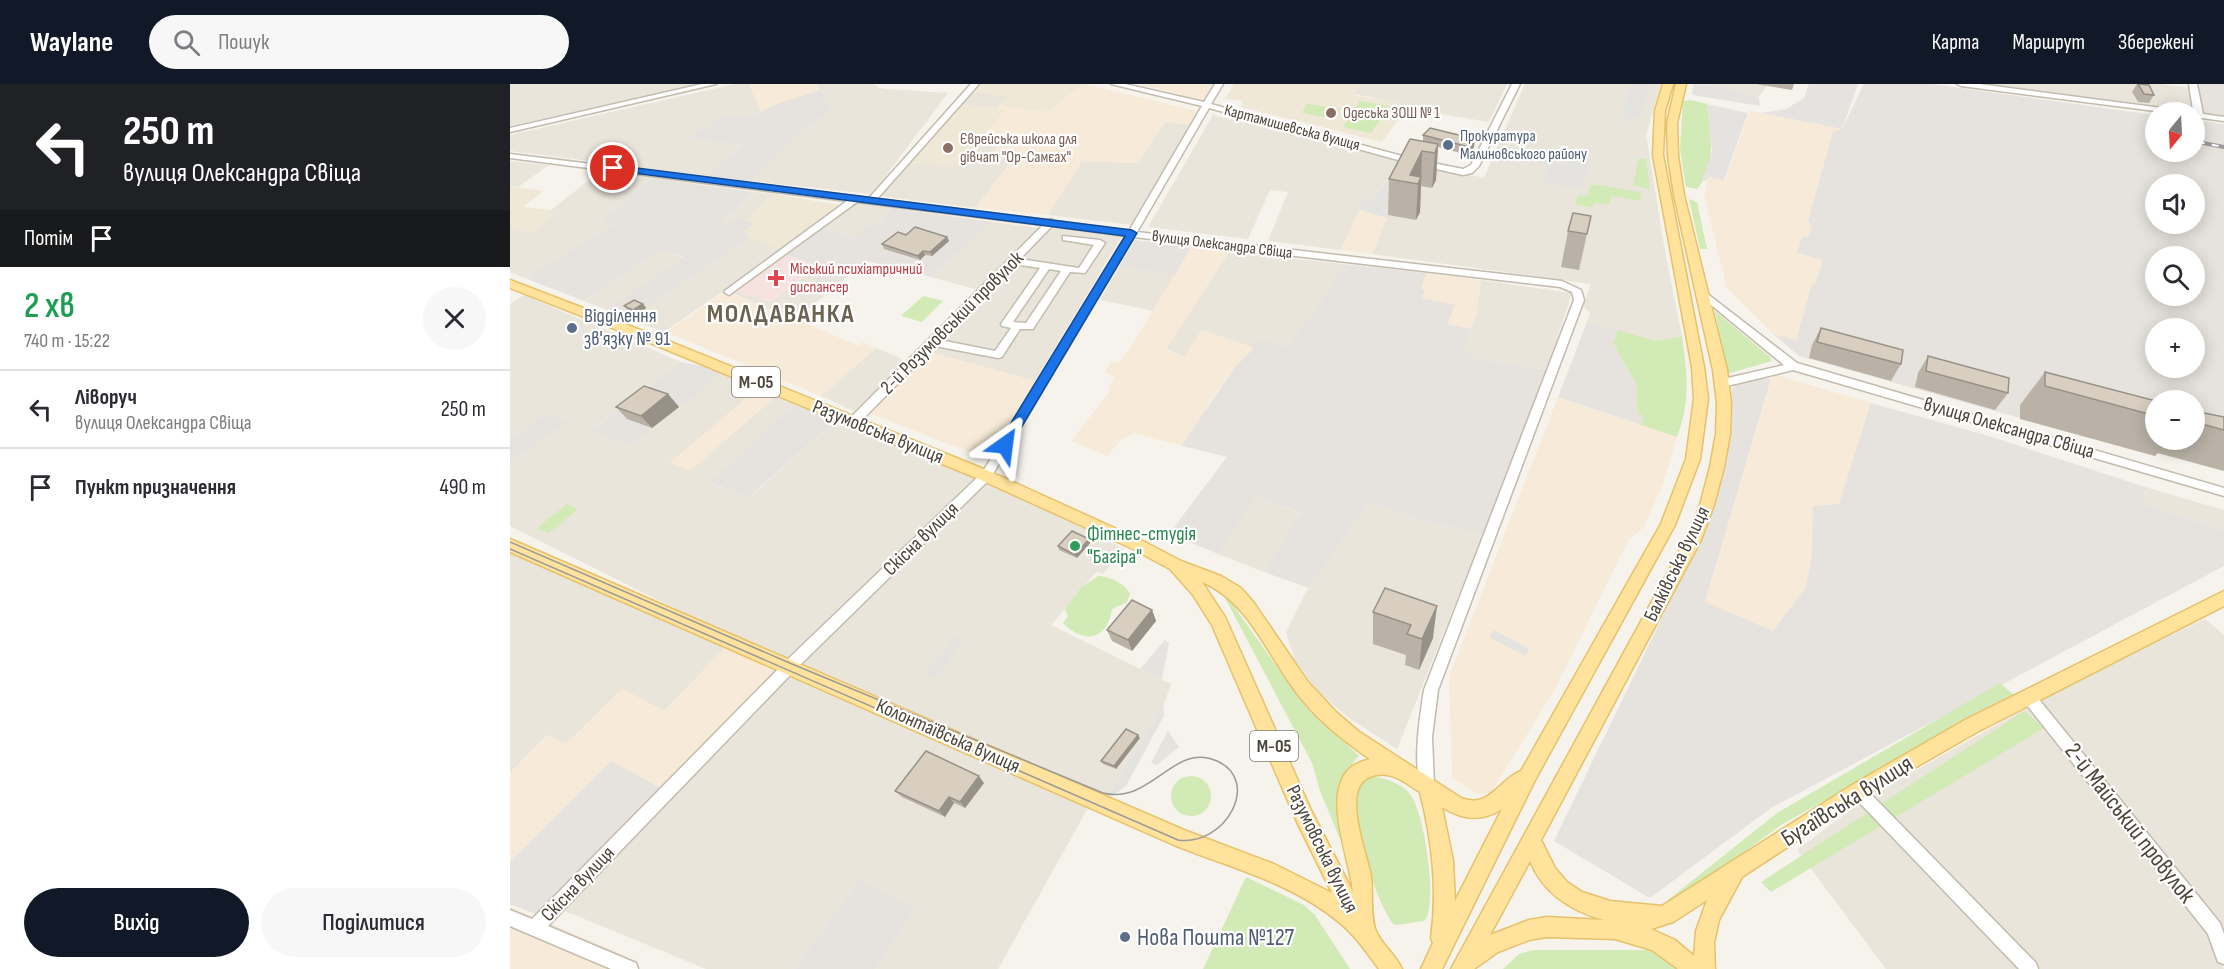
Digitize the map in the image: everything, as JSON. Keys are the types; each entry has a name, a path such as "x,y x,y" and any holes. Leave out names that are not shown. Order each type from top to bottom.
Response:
{"main road":[{"name":"Балківська вулиця","path":"1434,963 1529,774 1668,525 1693,459 1701,399 1698,367 1658,155 1660,111 1668,84"},
{"name":"Балківська вулиця","path":"1463,967 1693,540 1707,505 1723,434 1722,383 1673,156 1672,123 1681,84"},
{"name":"Разумовська вулиця","path":"510,284 652,339 986,476 1138,545 1175,565 1199,590 1219,622 1304,816 1341,891 1369,939"},
{"name":"Колонтаївська вулиця","path":"510,545 1119,811 1289,881 1316,895 1347,916 1369,939"},
{"path":"1175,565 1215,581 1235,593 1314,702 1352,736 1455,805 1473,812 1488,807 1529,774"},
{"name":"Бугаївська вулиця","path":"1463,967 1491,945 1529,930 1547,927 1613,930 1645,923 1666,915 1858,791 2028,696 2224,598"},
{"path":"1369,939 1360,875 1346,808 1346,792 1353,776 1363,768 1374,765 1397,767"},
{"path":"1426,785 1439,834 1447,892 1446,914 1434,963"},
{"path":"1531,838 1544,871 1564,892 1578,901 1611,912 1666,915"},
{"path":"1705,969 1704,940 1710,913 1722,891 1740,868"},
{"path":"1613,930 1650,938 1665,945 1678,953 1691,969"},
{"name":"М-05","path":"1369,939 1392,969"}],"street":[{"path":"510,130 712,84"},
{"path":"871,201 975,84"},
{"name":"Картамишевська вулиця","path":"1115,84 1206,105 1456,171 1469,171 1475,166 1516,84"},
{"name":"Cкісна вулиця","path":"536,927 789,667 986,476 1219,84"},
{"path":"1960,84 2145,108"},
{"path":"2193,84 2195,102"},
{"path":"2205,116 2224,119"},
{"name":"вулиця Олександра Свіща","path":"510,156 854,200 1562,284 1576,290 1579,300 1431,690 1424,743 1426,785"},
{"path":"729,292 854,200"},
{"name":"2-й Розумовський провулок","path":"853,423 1051,222"},
{"path":"1013,261 1082,271 1101,243 1066,238"},
{"path":"1046,266 1006,324 1029,327 1067,269"},
{"path":"1701,292 1793,366"},
{"path":"934,342 998,355 1018,325"},
{"path":"1722,383 1793,366"},
{"name":"вулиця Олександра Свіща","path":"1793,366 2224,492"},
{"name":"2-й Майський провулок","path":"2028,696 2214,929 2224,956"},
{"path":"1858,791 2030,969"},
{"path":"510,918 536,927 620,967"}],"shaded area":[{"path":"510,84 699,84 510,126"},
{"path":"735,84 749,84 761,112 754,116 724,115 689,139 745,145 708,176 510,151 510,135"},
{"path":"749,84 816,84 820,90 774,105 761,112"},
{"path":"816,84 874,84 879,88 887,89 948,93 872,194 750,181 793,140 832,108"},
{"path":"982,84 1084,84 1048,112 1000,106 1008,96 975,92"},
{"path":"1085,84 1197,111 1190,124 1165,122 1138,163 1082,161 1048,215 975,208 1015,158 991,155 1005,137 984,134 1005,110 997,108 1000,106 1048,112"},
{"path":"1138,84 1213,84 1203,100"},
{"name":"Одеська ЗОШ № 1","path":"1234,84 1360,84 1353,95 1403,103 1395,114 1401,116 1382,142 1241,107 1243,101 1225,99"},
{"path":"1360,84 1507,84 1489,122 1400,107 1402,103 1353,94"},
{"path":"1525,84 1661,84 1646,135 1682,336 1656,341 1587,322 1590,313 1583,306 1591,284 1372,254 1385,222 1418,162 1484,178"},
{"path":"1631,84 1650,84 1641,118 1632,116 1630,122 1621,121"},
{"path":"1693,84 1713,85 1759,97 1760,106 1692,95"},
{"path":"1705,84 1754,84 1767,86 1759,97"},
{"path":"1809,84 1858,84 1842,129 1761,113 1786,109 1804,98"},
{"path":"1864,84 1931,84 2145,114 2145,162 2205,162 2205,121 2224,124 2224,471 2156,453 2155,456 1799,356 1773,334 1796,340 1812,284 1815,284 1823,260 1797,253 1802,236 1808,237 1812,227 1808,221 1833,132 1842,129"},
{"path":"1967,84 2161,84 2190,88 2192,102 2145,102 2145,106"},
{"path":"2195,84 2224,84 2224,117 2205,115 2205,102 2199,102"},
{"path":"820,90 832,108 793,140 750,181 708,176 744,145 688,139 724,115 754,116 774,105"},
{"path":"972,91 1009,96 997,108 962,105"},
{"path":"1707,104 1748,113 1724,180 1709,177 1706,181 1702,180 1712,152"},
{"name":"Єврейська школа для дівчат \"Ор-Самєах\"","path":"962,105 1006,109 957,167 911,162"},
{"path":"1750,111 1842,129 1812,226 1808,237 1803,236 1797,253 1823,260 1815,285 1812,284 1796,340 1773,334 1727,288 1704,195 1708,177 1725,180"},
{"path":"1213,115 1402,159 1373,200 1356,209 1359,210 1341,250 1268,241 1288,192 1270,190 1248,239 1148,227"},
{"path":"1165,122 1190,124 1133,225 1048,215 1082,161 1137,163"},
{"path":"984,134 1006,136 992,155 1015,157 975,208 879,196 906,162 957,166"},
{"path":"1543,154 1590,162 1581,189 1543,182 1549,165 1540,163"},
{"path":"510,161 549,165 518,187 510,186"},
{"path":"1398,166 1409,175 1387,218 1356,209 1363,198 1373,200"},
{"path":"598,173 652,178 600,220 618,222 525,278 510,272 510,227 532,233 554,215 546,214"},
{"path":"652,178 754,192 722,222 729,223 740,217 755,223 746,231 750,238 630,319 607,310 684,257 662,250 584,301 525,278 616,223 600,220"},
{"path":"510,186 543,191 523,207 551,210 547,214 554,215 532,233 510,227"},
{"path":"754,192 773,194 747,220 740,217 729,223 722,222"},
{"path":"773,194 846,206 783,250 750,238 745,231 754,223 747,220"},
{"path":"858,202 892,208 881,222 855,239 822,228"},
{"path":"892,208 993,222 930,277 867,261 835,287 803,277 817,266 784,254 822,228 855,239 870,225 875,226 881,222"},
{"path":"1359,210 1387,218 1372,254 1341,250"},
{"path":"993,222 1041,228 979,290 930,277"},
{"path":"1053,225 1122,236 1035,381 930,352"},
{"path":"750,238 783,250 664,332 630,319"},
{"path":"1135,240 1191,247 1175,275 1119,267"},
{"path":"1191,247 1229,252 1167,348 1184,357 1202,330 1254,348 1236,366 1216,393 1182,446 1133,433 1119,442 1107,456 1071,441 1111,390 1108,387 1115,378 1105,373 1107,368 1112,361 1119,363 1134,342"},
{"path":"662,250 685,258 607,310 584,301"},
{"path":"1229,252 1344,264 1321,304 1287,347 1258,338 1251,347 1202,330 1184,357 1166,348"},
{"name":"Міський психіатричний диспансер","path":"784,254 818,265 770,302 735,291"},
{"path":"1344,264 1426,273 1421,289 1425,289 1422,298 1455,305 1447,324 1471,329 1464,350 1471,352 1469,357 1547,370 1483,534 1424,521 1369,503 1309,588 1264,572 1301,513 1257,497 1218,554 1169,534 1227,457 1182,446 1194,427 1236,366 1253,349 1251,347 1258,338 1287,347 1320,304"},
{"path":"1119,267 1175,275 1154,311 1100,300"},
{"path":"1426,273 1481,280 1476,315 1471,329 1447,325 1422,299 1421,289"},
{"path":"803,277 835,287 791,323 767,314 773,310 732,293 735,291 770,302"},
{"path":"1481,280 1572,293 1547,370 1469,357 1463,350 1476,315"},
{"path":"726,291 773,310 768,315 791,323 796,319 859,346 863,342 876,348 821,396 666,332"},
{"path":"524,295 681,362 593,429 629,446 725,371 761,386 671,462 690,470 780,393 799,402 710,483 750,497 839,418 985,476 788,665 510,526 510,463 566,422 510,440 510,304"},
{"path":"1587,322 1618,330 1613,343 1636,384 1638,413 1643,414 1641,425 1558,397"},
{"path":"876,348 907,363 854,411 821,396"},
{"path":"930,352 1035,381 996,456 985,458 869,413"},
{"path":"681,362 725,371 630,446 592,430"},
{"path":"1773,374 1871,403 1839,505 1813,506 1812,553 1806,587 1774,631 1705,603"},
{"path":"1762,378 1771,379 1705,602 1773,631 1806,587 1812,553 1813,506 1839,504 1871,403 1989,436 2145,487 2144,504 2224,530 2224,566 1771,808 1650,898 1554,841 1713,512 1723,477 1730,437 1732,389 1736,385"},
{"path":"761,386 780,393 690,471 670,463"},
{"path":"1558,397 1677,437 1662,486 1644,527 1629,539 1556,687 1491,793 1476,794 1452,777 1449,677"},
{"path":"799,402 839,418 749,497 709,482"},
{"path":"547,414 567,422 510,463 510,440"},
{"path":"985,477 1124,549 1103,574 1097,571 1051,625 1171,684 1163,707 1104,802 793,667"},
{"path":"2145,487 2224,510 2224,530 2144,504"},
{"path":"1257,497 1302,514 1264,572 1218,554"},
{"path":"1369,503 1424,521 1483,534 1397,749 1349,718 1318,692 1295,660 1286,633 1304,595"},
{"path":"510,548 730,643 664,711 622,689 566,744 547,735 510,773"},
{"path":"2205,619 2224,635 2224,951 2037,700"},
{"path":"1494,630 1529,649 1525,656 1489,637"},
{"path":"955,636 965,640 935,678 925,674"},
{"path":"1165,640 1169,643 1162,679 1140,669"},
{"path":"730,643 787,668 667,791 611,761 510,862 510,773 548,735 566,744 622,689 664,711"},
{"path":"789,669 1089,806 998,969 875,969 917,907 860,879 794,969 706,969 565,911"},
{"path":"2034,704 2207,927 2224,969 2033,969 1870,796"},
{"path":"1163,706 1164,716 1126,786 1104,802"},
{"path":"1168,731 1179,747 1157,765 1151,763"},
{"path":"611,761 667,791 543,917 510,904 510,862"},
{"path":"1864,800 2023,969 1886,969 1797,850"},
{"path":"860,879 917,907 875,969 794,969"},
{"path":"510,907 624,955 613,969 510,969"}],"green space":[{"path":"1691,100 1707,104 1711,137 1708,170 1697,189 1686,187 1680,149 1683,101"},
{"path":"1360,101 1389,106 1371,133 1343,127"},
{"path":"1307,104 1340,109 1334,119 1302,113"},
{"path":"1642,158 1646,159 1650,189 1633,185 1638,161"},
{"path":"1592,184 1640,192 1641,201 1612,196 1609,205 1594,203 1592,208 1575,204 1578,195 1588,196"},
{"path":"1689,199 1697,202 1707,249 1700,249"},
{"path":"923,296 943,301 922,322 901,316"},
{"path":"1715,311 1769,356 1772,361 1727,374"},
{"path":"1618,330 1656,341 1682,336 1686,399 1677,437 1641,425 1643,415 1638,414 1636,384 1613,343"},
{"path":"567,504 578,509 549,533 537,528"},
{"path":"1098,576 1117,581 1130,594 1127,602 1112,609 1100,633 1094,636 1079,634 1063,623 1068,616 1065,609 1081,588"},
{"path":"1225,594 1305,706 1359,756 1348,769 1338,793 1338,817 1348,858 1320,791 1312,763 1224,596"},
{"path":"2000,683 2014,695 1781,825 1673,904 1668,900 1777,813"},
{"path":"2024,711 2044,728 1771,892 1761,882"},
{"path":"1191,776 1199,777 1205,782 1210,788 1210,804 1205,810 1199,815 1191,816 1183,815 1177,810 1172,804 1171,796 1172,788 1177,782 1183,777"},
{"path":"1377,777 1403,788 1415,803 1425,838 1430,879 1428,912 1424,921 1393,924 1369,870 1355,813 1357,785 1368,778"},
{"path":"1246,877 1304,905 1315,915 1350,969 1203,969"},
{"path":"1533,950 1654,950 1682,969 1503,969 1519,954"}],"building":[{"path":"2138,84 2149,85 2154,95 2144,94"},
{"path":"1430,128 1475,139 1469,147 1423,135"},
{"path":"1410,139 1438,144 1435,153 1422,151 1410,175 1421,177 1418,184 1389,179"},
{"path":"1573,213 1591,216 1587,234 1568,231"},
{"path":"915,227 947,237 930,252 923,251 918,256 882,244 898,232 906,235"},
{"path":"634,300 643,304 633,310 624,306"},
{"path":"1821,328 1903,350 1901,364 1817,342"},
{"path":"1928,356 2009,378 2008,393 1926,371"},
{"path":"2045,372 2145,398 2145,413 2045,386"},
{"path":"644,386 668,394 641,416 616,407"},
{"path":"2205,413 2224,417 2224,430 2205,425"},
{"name":"Фітнес-студія \"Багіра\"","path":"1072,531 1089,539 1075,555 1058,546"},
{"path":"1385,588 1437,606 1422,639 1407,634 1411,625 1373,612"},
{"path":"1132,600 1152,610 1128,640 1107,630"},
{"path":"1126,729 1138,735 1114,766 1101,761"},
{"path":"926,751 979,776 960,802 949,797 939,811 895,791"}],"tram line":[{"path":"510,542 792,664 1103,793 1120,794 1135,790 1188,759 1202,757 1217,761 1230,770 1236,783 1237,797 1232,811 1223,823 1210,833 1195,839 1178,840 510,549"}],"railway":[{"path":"2205,143 2224,147"}],"place":[{"name":"Одеська ЗОШ № 1","path":"1331,113"},
{"name":"Прокуратура Малиновського району","path":"1448,145"},
{"name":"Єврейська школа для дівчат \"Ор-Самєах\"","path":"948,148"},
{"name":"Міський психіатричний диспансер","path":"776,278"},
{"name":"Відділення зв'язку № 91","path":"572,328"},
{"name":"Фітнес-студія \"Багіра\"","path":"1075,546"},
{"name":"Нова Пошта №127","path":"1125,937"}],"district":[{"name":"МОЛДАВАНКА","path":"781,314"}],"route":[{"path":"613,168 854,200 1132,233 1005,445"}]}
